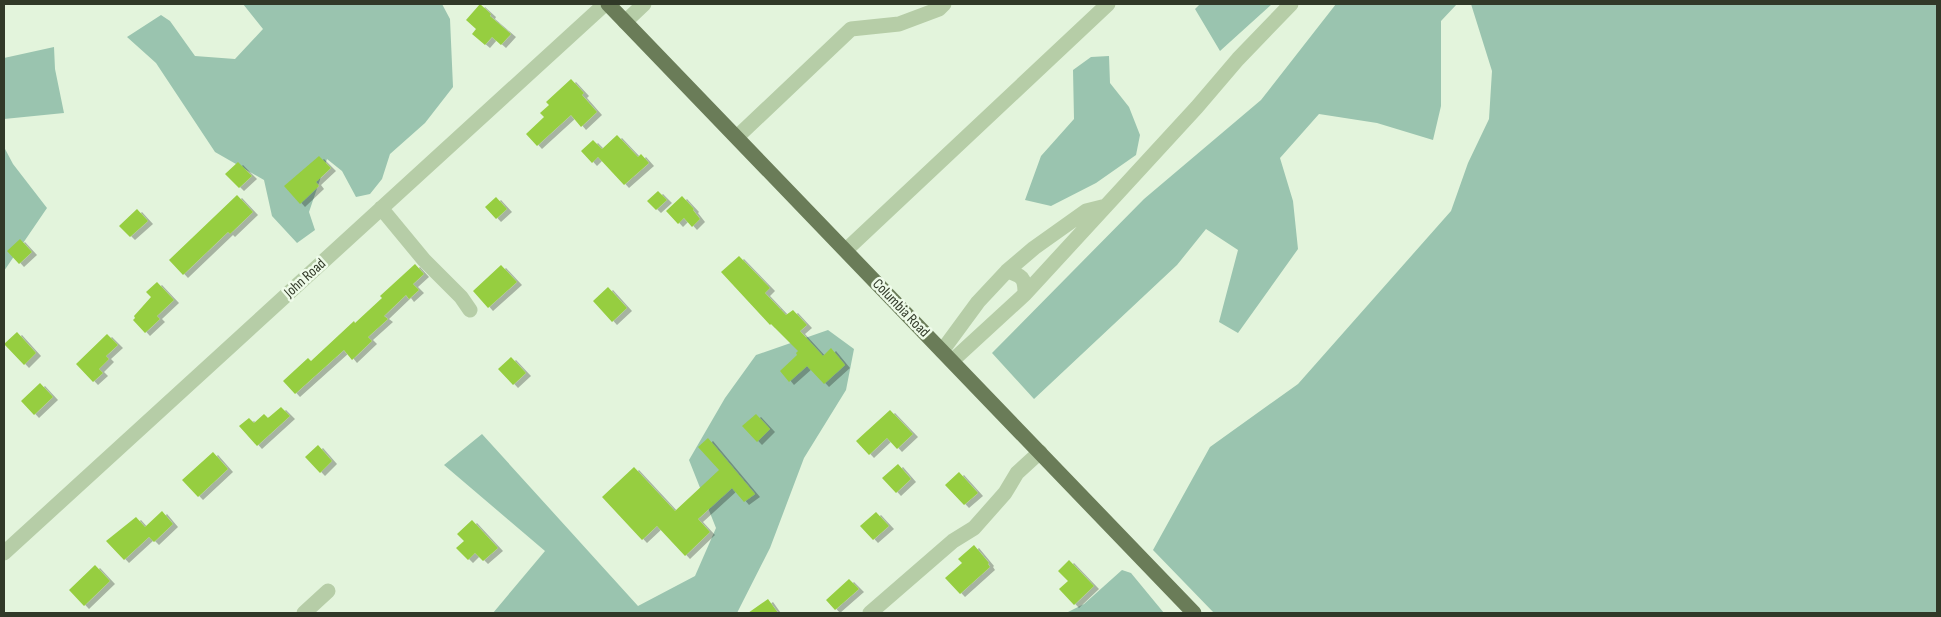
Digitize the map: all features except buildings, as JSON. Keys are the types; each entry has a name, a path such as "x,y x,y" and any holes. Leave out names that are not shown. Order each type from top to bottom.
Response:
{"main road":[{"name":"Columbia Road","path":"607,4 1194,613"}],"street":[{"name":"John Road","path":"4,553 607,4"},
{"path":"625,22 644,4"},
{"path":"737,137 851,29 899,24 939,9 944,4"},
{"path":"846,250 1108,4"},
{"path":"947,356 1025,294 1197,107 1238,59 1291,4"},
{"path":"947,356 978,302 1007,271 1034,248 1086,211 1108,205"},
{"path":"381,208 424,260 461,297 470,310"},
{"path":"1007,271 1020,275 1025,282 1025,294"},
{"path":"870,613 953,541 974,528 1005,493 1017,473 1040,452"},
{"path":"304,613 328,591"}],"green space":[{"path":"243,4 442,4 450,19 453,87 425,123 390,154 382,179 370,194 356,197 342,171 327,159 309,212 315,230 297,243 272,216 264,180 215,152 156,63 127,37 161,15 170,21 195,56 235,59 263,29"},
{"path":"1200,4 1272,4 1220,51 1195,9"},
{"path":"1336,4 1457,4 1441,21 1441,106 1433,140 1377,123 1319,114 1280,158 1293,201 1298,249 1238,333 1219,322 1238,250 1206,229 1177,265 1034,399 992,353 1144,199 1261,100"},
{"path":"1471,4 1937,4 1937,613 1214,613 1153,550 1210,447 1298,384 1451,211 1468,163 1489,119 1492,71"},
{"path":"54,47 55,69 64,113 4,119 4,58"},
{"path":"1109,56 1110,83 1129,107 1140,135 1136,155 1096,183 1051,206 1025,200 1041,156 1074,119 1073,70 1091,57"},
{"path":"4,147 13,164 47,208 4,271"},
{"path":"828,330 854,349 846,390 804,458 770,548 737,613 493,613 545,551 444,465 482,434 638,606 695,576 716,528 689,460 725,398 756,355"},
{"path":"1122,570 1131,573 1164,613 1066,613 1084,604"}]}
